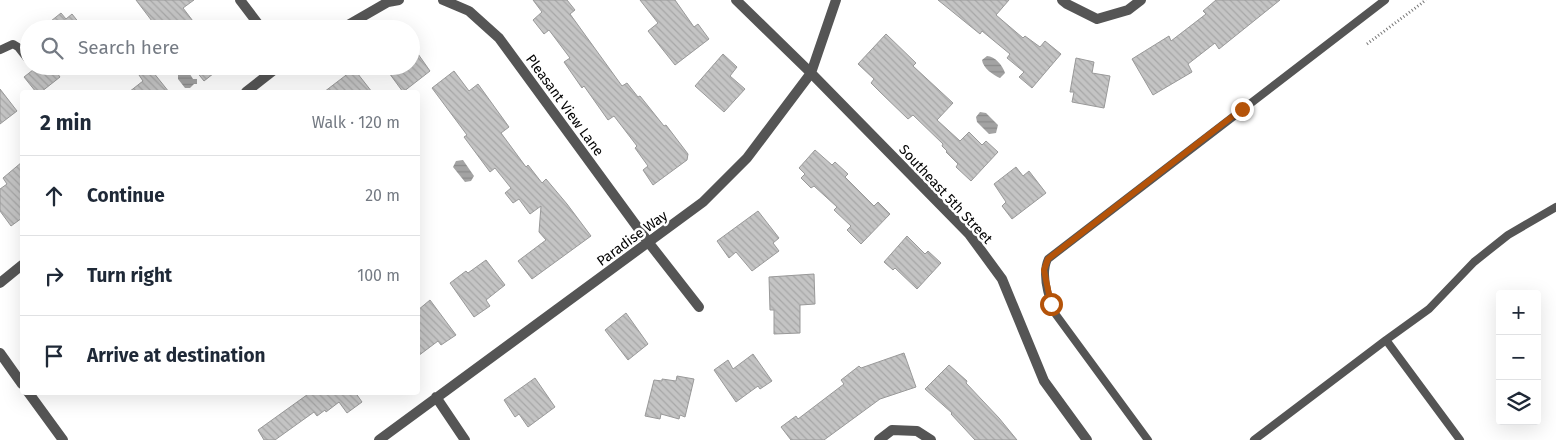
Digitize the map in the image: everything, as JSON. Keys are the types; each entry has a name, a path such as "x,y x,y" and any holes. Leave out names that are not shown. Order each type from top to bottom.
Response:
{"street":[{"path":"240,0 255,20"},
{"path":"357,20 388,2 399,0"},
{"name":"Pleasant View Lane","path":"443,0 469,11 499,38 698,307"},
{"name":"Southeast 5th Street","path":"736,0 811,73 969,234 1002,279 1044,381 1087,440"},
{"name":"Paradise Way","path":"379,440 649,243 702,202 748,158 811,73 836,0"},
{"path":"1062,0 1097,19 1128,10 1141,0"},
{"path":"249,90 268,75"},
{"path":"0,283 20,267"},
{"path":"0,353 20,381"},
{"path":"30,395 63,440"},
{"path":"436,397 466,440"},
{"path":"880,440 892,430 917,431 931,440"}],"lane":[{"path":"1148,440 1054,312 1044,270 1048,259 1384,0"},
{"path":"0,50 13,44 20,50"},
{"path":"1254,440 1429,309 1481,256 1508,235 1556,207"},
{"path":"1386,340 1460,440"}],"path":[{"path":"1367,44 1426,0"}],"shaded area":[{"path":"987,56 996,60 1002,67 1005,73 1000,78 984,66 982,60"},
{"path":"178,75 190,75 193,79 197,79 197,84 190,88 185,88 178,79"},
{"path":"980,112 986,113 998,125 996,133 989,134 977,122 976,117"},
{"path":"463,160 474,176 471,181 465,182 453,167 456,161"}],"building":[{"path":"136,0 194,0 183,8 192,20 151,20"},
{"path":"533,0 567,0 575,10 570,14 622,86 627,83 664,126 666,125 688,154 687,160 653,185 643,170 648,166 635,148 637,146 614,116 608,120 584,86 582,88 564,62 570,58 549,30 544,34 533,20 542,12"},
{"path":"640,0 675,0 694,27 698,24 709,39 675,65 648,31 658,23"},
{"path":"938,0 1009,0 996,15 1023,38 1025,36 1040,47 1045,41 1061,54 1032,88 1019,77 1024,72 1007,58 1010,54 982,31 980,34"},
{"path":"1216,0 1280,0 1219,49 1215,43 1188,64 1192,72 1153,95 1132,59 1169,36 1171,41 1206,14 1203,11"},
{"path":"61,13 66,19 72,14 77,20 52,20"},
{"path":"886,34 916,63 913,66 953,103 937,120 960,141 969,132 982,145 986,141 998,152 971,181 956,167 958,164 946,152 942,146 943,144 913,115 908,119 871,83 874,79 858,64"},
{"path":"723,54 737,67 730,76 745,89 724,112 695,86"},
{"path":"420,57 430,71 406,90 402,90 391,75 420,75"},
{"path":"1076,58 1094,62 1092,73 1110,76 1104,108 1072,102 1074,92 1070,92"},
{"path":"454,71 469,91 478,84 509,127 501,133 526,167 528,165 542,183 546,179 591,236 532,279 518,261 546,240 539,232 541,206 530,214 519,199 513,203 505,193 511,188 495,168 490,172 464,137 467,135 432,88"},
{"path":"27,75 59,75 60,77 44,90 34,90 24,77"},
{"path":"139,75 155,75 167,90 132,90 143,81"},
{"path":"199,75 212,75 204,81"},
{"path":"346,75 359,75 370,90 327,90"},
{"path":"0,89 17,111 0,124"},
{"path":"815,150 832,165 835,162 848,174 845,177 874,206 878,202 890,214 861,244 847,230 851,226 834,210 837,207 814,186 811,188 801,178 805,174 799,168"},
{"path":"20,164 20,219 11,226 0,211 0,189 7,184 3,178"},
{"path":"1016,167 1023,176 1029,171 1046,193 1012,219 1002,206 1006,202 994,184"},
{"path":"758,211 779,238 773,243 779,251 752,271 736,252 729,258 717,241"},
{"path":"907,236 925,254 928,251 941,263 917,289 895,268 893,270 884,262"},
{"path":"486,260 505,285 486,300 490,306 474,317 450,283"},
{"path":"814,274 815,304 800,305 800,333 774,334 774,310 770,310 769,277"},
{"path":"430,300 456,335 441,345 438,341 420,354 420,308"},
{"path":"626,313 648,344 628,360 605,330"},
{"path":"904,353 916,387 880,399 824,440 791,440 781,427 796,416 798,419 844,384 841,380 859,366 861,368"},
{"path":"753,354 772,381 760,389 758,386 736,402 714,370 728,360 733,369"},
{"path":"949,365 967,381 966,383 1017,440 975,440 952,413 925,389"},
{"path":"677,376 694,379 685,417 680,415 679,419 661,414 660,419 645,416 654,380 676,381"},
{"path":"535,378 555,407 528,427 519,414 515,417 504,400"},
{"path":"307,395 357,395 362,402 347,413 339,402 317,416 314,412 275,440 264,440 258,430"}],"route":[{"path":"1051,304 1044,270 1048,259 1242,109"}]}
